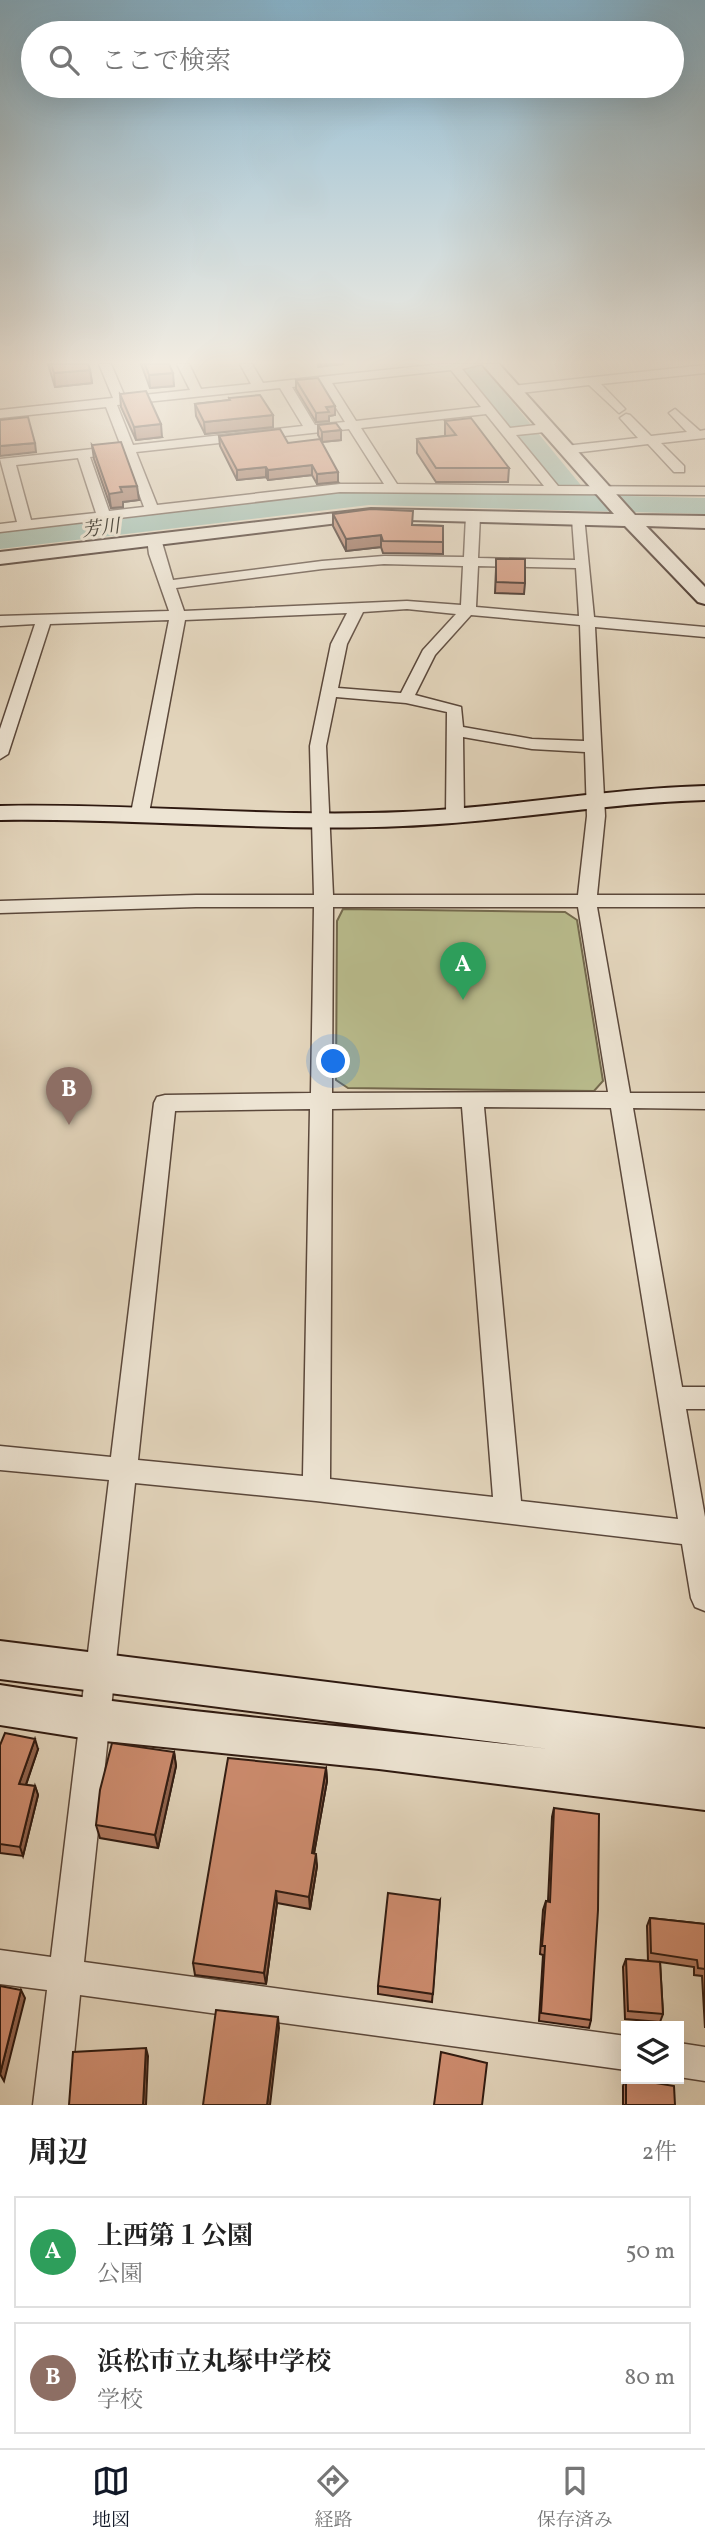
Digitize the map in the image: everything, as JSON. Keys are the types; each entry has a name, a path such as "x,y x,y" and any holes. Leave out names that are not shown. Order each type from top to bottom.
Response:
{"street":[{"path":"86,462 104,516"},
{"path":"133,462 152,510"},
{"path":"376,462 393,488"},
{"path":"536,462 559,490"},
{"path":"575,462 598,491 629,517 705,598"},
{"path":"672,462 679,469"},
{"path":"4,463 25,525"},
{"path":"0,528 324,490 393,488 705,491"},
{"path":"0,558 371,514 579,519 629,517 705,522"},
{"path":"406,698 428,653 468,610 473,561 473,516"},
{"path":"579,519 594,747 595,798 587,903 705,1598"},
{"path":"140,814 178,615 156,554 154,540"},
{"path":"168,584 384,560 582,564"},
{"path":"0,621 407,605 705,632"},
{"path":"316,1489 324,900 318,743 340,640 358,607"},
{"path":"0,754 44,619"},
{"path":"329,692 406,698 453,708 456,713 455,815"},
{"path":"455,730 532,744 594,747"},
{"path":"0,813 320,820 455,815 595,798 705,793"},
{"path":"0,907 196,901 705,901"},
{"path":"472,1099 508,1512"},
{"path":"51,2105 164,1103 472,1099 705,1101"},
{"path":"672,1398 705,1398"},
{"path":"0,1458 316,1489 693,1533"},
{"path":"0,1660 705,1749"},
{"path":"0,1705 95,1720 379,1749 705,1789"},
{"path":"0,1967 621,2052"},
{"path":"684,2061 705,2064"}],"green space":[{"path":"343,909 565,912 577,920 603,1081 594,1091 348,1088 336,1080 337,921"}],"building":[{"path":"98,462 128,462 137,486 120,487 122,492 109,494"},
{"path":"233,462 333,462 338,472 317,474 312,465 237,470"},
{"path":"432,462 505,462 509,468 436,468"},
{"path":"371,509 413,511 412,525 443,526 443,542 383,541 381,535 346,539 333,514"},
{"path":"496,559 525,559 525,583 496,582"},
{"path":"5,1733 35,1739 19,1784 35,1786 20,1847 0,1844 0,1745"},
{"path":"112,1743 174,1752 155,1835 96,1825 100,1790"},
{"path":"228,1758 326,1768 312,1853 316,1854 309,1897 276,1891 264,1973 193,1963"},
{"path":"554,1808 599,1814 598,1910 591,2020 541,2013 545,1946 542,1946 546,1901 550,1902"},
{"path":"388,1893 440,1900 433,1994 378,1986"},
{"path":"650,1918 705,1924 705,1969 698,1968 697,1960 651,1953"},
{"path":"626,1959 660,1962 663,2014 628,2011"},
{"path":"0,1986 21,1990 0,2074"},
{"path":"216,2010 278,2017 267,2105 203,2105"},
{"path":"146,2048 143,2105 69,2105 73,2052"},
{"path":"441,2052 487,2063 482,2105 434,2105"},
{"path":"626,2084 674,2086 675,2105 626,2105"}],"waterway":[{"path":"549,462 582,503"},
{"name":"芳川","path":"0,541 369,497 582,503"},
{"name":"芳川","path":"582,503 705,506"}],"place":[{"name":"上西第１公園","path":"463,1000"},
{"name":"浜松市立丸塚中学校","path":"69,1125"}]}
